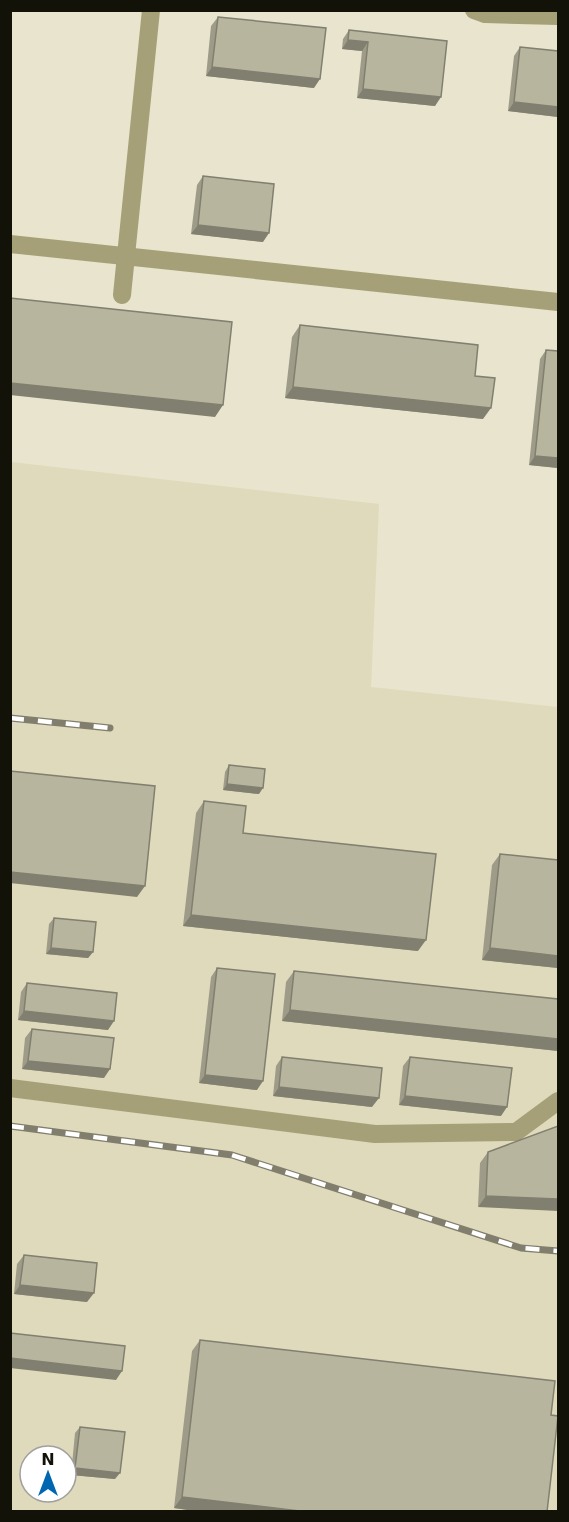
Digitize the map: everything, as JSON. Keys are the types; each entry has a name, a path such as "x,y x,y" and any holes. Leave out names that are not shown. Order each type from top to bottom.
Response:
{"street":[{"path":"122,294 151,10"},
{"path":"474,10 485,14 558,16"},
{"path":"10,244 558,302"},
{"path":"10,1088 375,1134 516,1132 558,1101"}],"shaded area":[{"path":"11,462 379,504 371,687 558,707 558,1511 11,1512"}],"building":[{"path":"218,17 326,28 320,79 212,67"},
{"path":"349,30 447,41 441,97 363,89 368,42 348,40"},
{"path":"520,47 558,51 558,107 514,102"},
{"path":"203,176 274,184 269,233 198,225"},
{"path":"10,298 232,322 223,405 10,383"},
{"path":"300,325 478,345 475,376 495,378 491,408 293,387"},
{"path":"546,350 558,351 558,458 535,456"},
{"path":"229,765 265,769 263,788 227,784"},
{"path":"10,771 155,786 145,886 10,872"},
{"path":"204,801 246,806 243,833 436,854 426,940 191,915"},
{"path":"500,854 558,860 558,956 490,948"},
{"path":"54,918 96,922 93,952 51,948"},
{"path":"217,968 275,974 263,1081 205,1075"},
{"path":"294,971 558,999 558,1039 290,1010"},
{"path":"27,983 117,993 114,1021 24,1011"},
{"path":"32,1029 114,1038 110,1069 28,1061"},
{"path":"282,1057 382,1068 379,1098 279,1087"},
{"path":"410,1057 512,1068 507,1107 405,1096"},
{"path":"558,1126 558,1199 486,1196 488,1152"},
{"path":"24,1255 97,1263 94,1293 20,1285"},
{"path":"10,1333 125,1346 122,1371 10,1358"},
{"path":"200,1340 555,1381 551,1415 558,1416 547,1512 308,1512 182,1497"},
{"path":"80,1427 125,1432 120,1473 78,1468"}],"railway":[{"path":"10,718 110,728"},
{"path":"10,1126 232,1155 521,1248 558,1251"}]}
